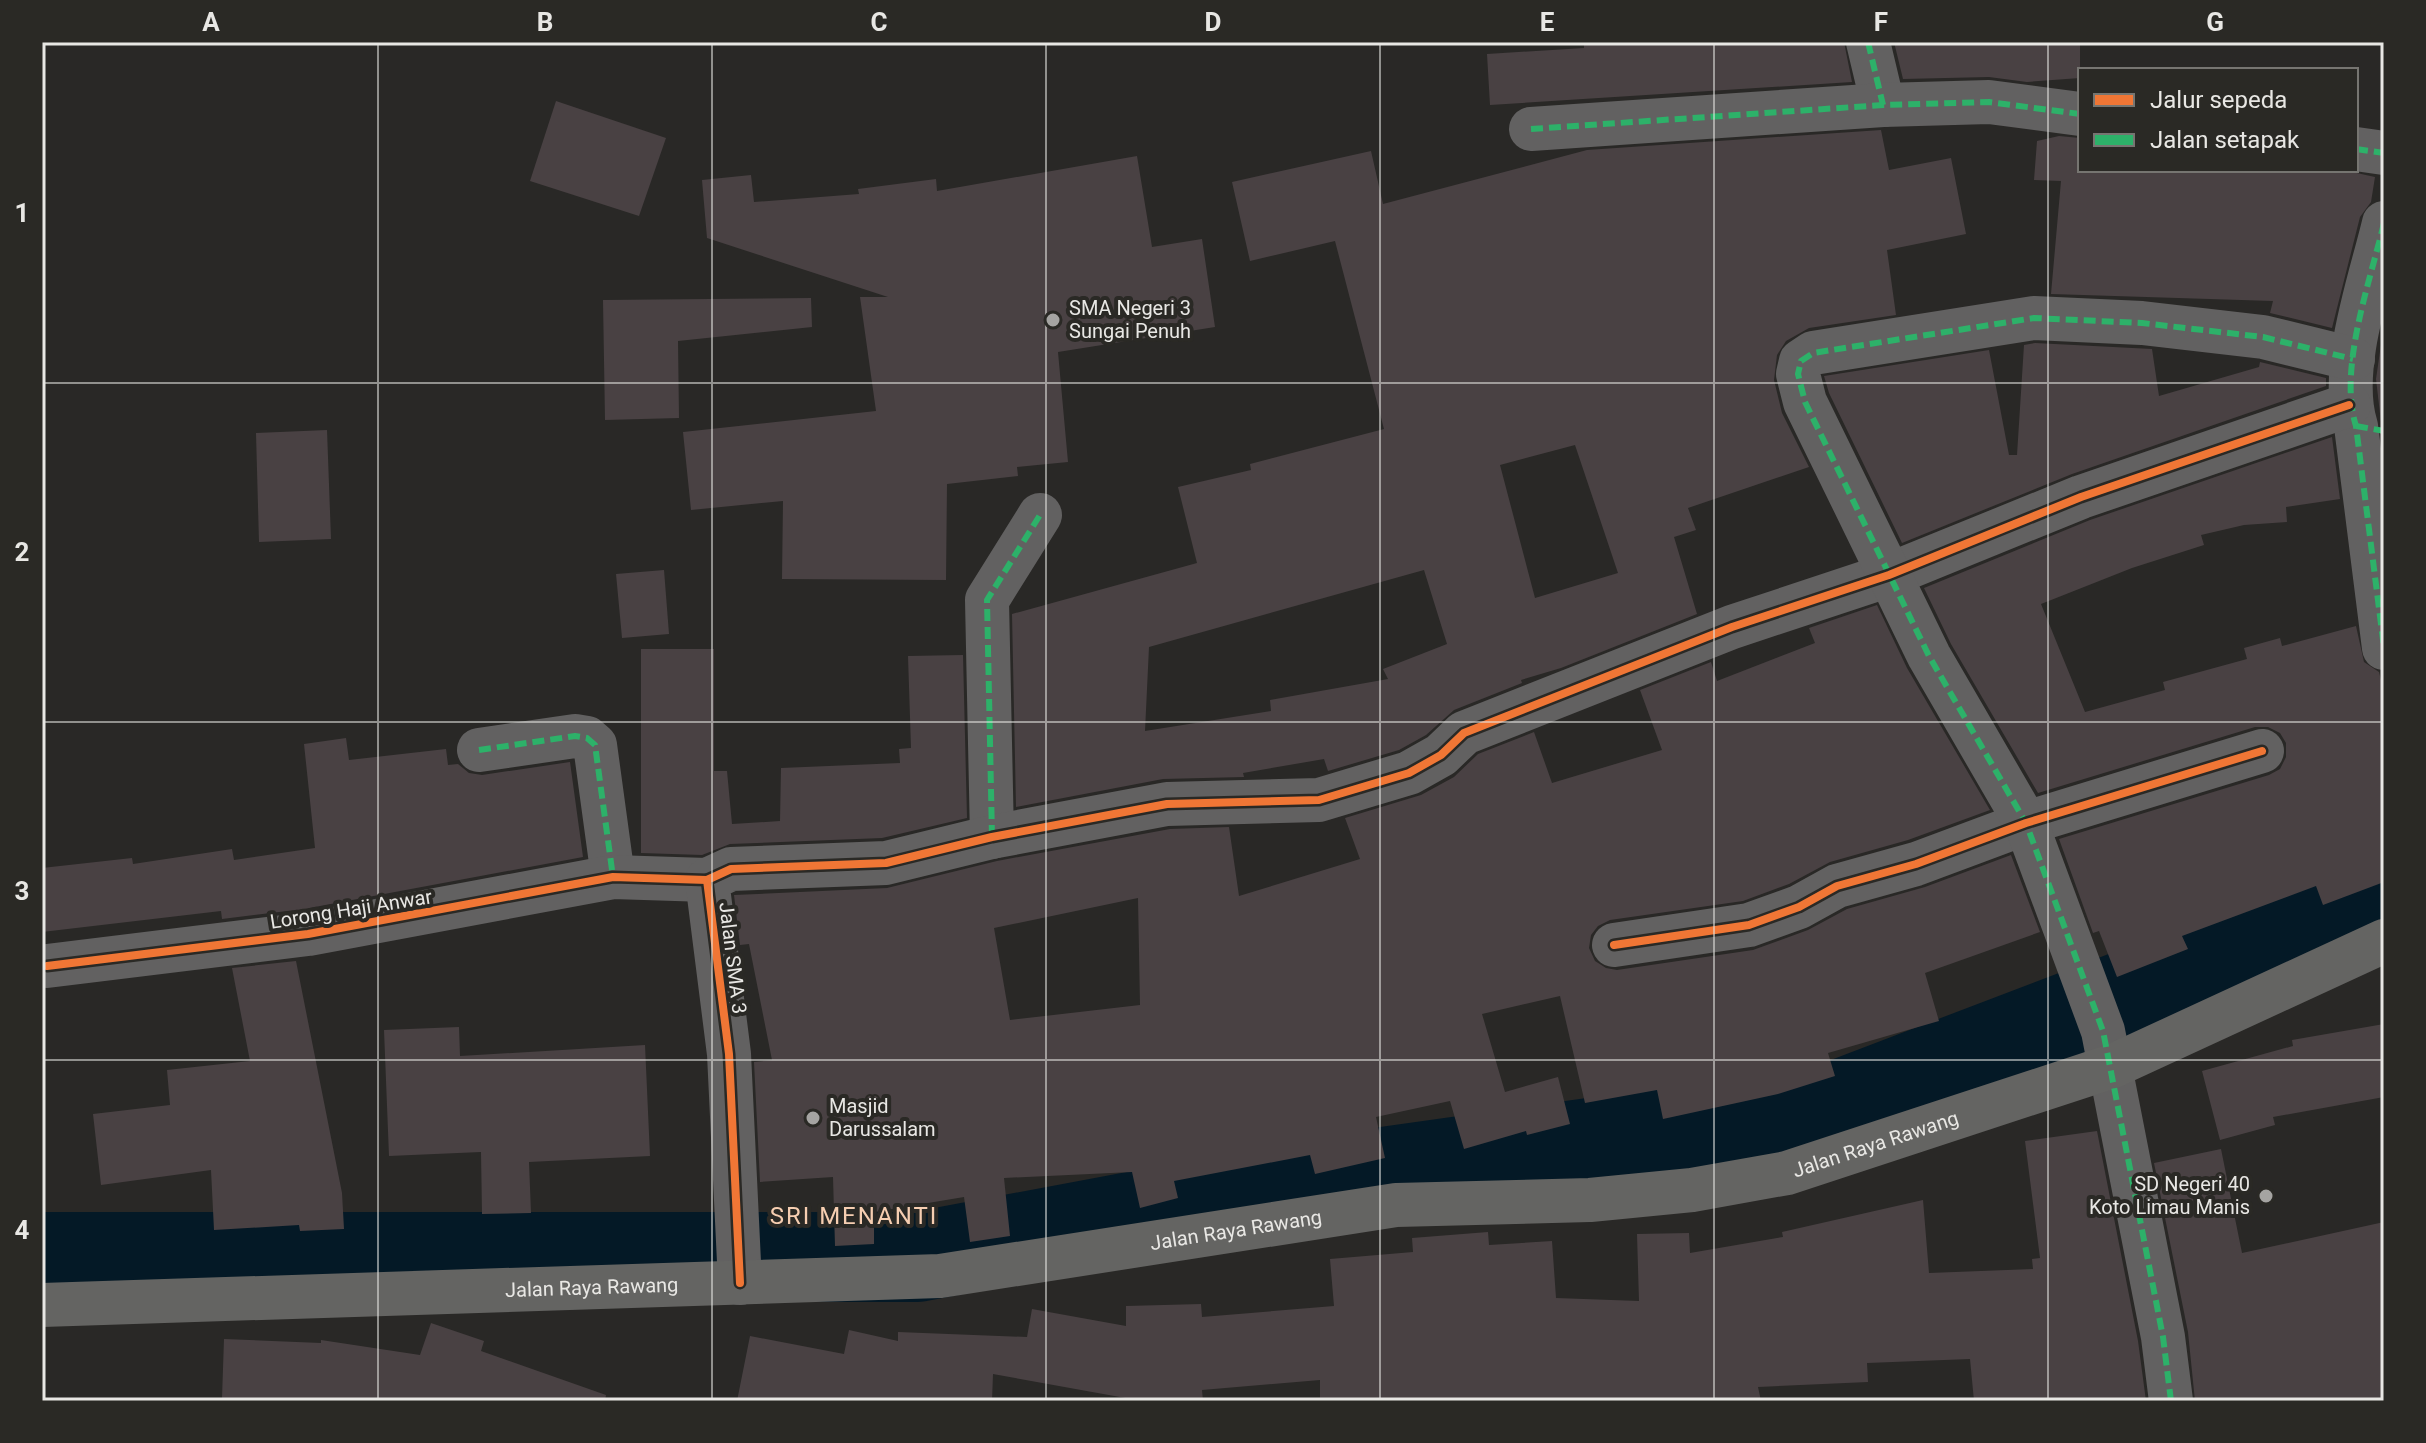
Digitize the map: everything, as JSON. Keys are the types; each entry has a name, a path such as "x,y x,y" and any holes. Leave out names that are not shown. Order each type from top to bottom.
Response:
{"main road":[{"name":"Jalan Raya Rawang","path":"42,1305 739,1257 940,1276 1396,1205 1590,1200 1692,1190 1787,1173 2384,941"}],"street":[{"path":"1868,42 1883,105"},
{"path":"1531,129 1883,105 1989,102 2078,114"},
{"path":"2358,149 2384,153"},
{"path":"2383,644 2363,421 2353,359 2384,223"},
{"path":"2171,1401 2163,1337 2108,1048 2085,984 2026,823 1929,656 1805,402 1798,374 1801,361 1813,353 2034,318 2142,323 2263,337 2353,359"},
{"name":"Jalan SMA 3","path":"739,1257 729,1054 707,880 731,869 886,863 992,837 1167,804 1319,800 1409,773 1441,755 1464,733 1503,716 1732,627 1889,575 2068,502 2363,421"},
{"path":"992,837 987,600 1040,515"},
{"path":"479,750 575,736 587,738 595,745 613,877"},
{"path":"1614,945 1749,925 1799,907 1837,886 1916,864 2026,823 2262,751"},
{"name":"Lorong Haji Anwar","path":"47,966 308,934 613,877 707,880"}],"building":[{"path":"1584,42 1844,42 1852,82 1490,105 1487,54 1584,48"},
{"path":"1894,42 2080,42 2078,78 2027,82 1989,77 1903,79"},
{"path":"556,101 666,138 639,216 530,181"},
{"path":"1881,130 1889,170 1951,158 1966,234 1887,250 1896,315 1809,328 1786,341 1777,355 1774,380 1782,413 1809,467 1688,508 1696,530 1674,537 1697,614 1561,668 1521,680 1522,683 1454,710 1426,735 1399,750 1328,771 1324,759 1243,773 1244,777 1163,779 1016,807 1012,614 1197,563 1178,487 1251,470 1250,464 1384,429 1335,241 1250,261 1232,182 1371,151 1383,204 1587,150","holes":["1575,445 1618,573 1535,598 1500,465","1424,570 1447,644 1383,669 1388,679 1270,700 1271,711 1145,731 1149,647"]},
{"path":"2059,136 2078,138 2078,172 2352,172 2375,177 2371,202 2360,217 2332,328 2270,313 2273,301 2051,294 2061,181 2034,180 2037,141"},
{"path":"1137,156 1152,247 1202,239 1215,327 1058,352 1068,462 1017,467 1018,476 947,484 946,580 782,579 783,501 691,510 683,432 876,411 860,297 888,297 707,238 702,180 751,175 754,202 859,194 858,189 936,179 937,191"},
{"path":"811,298 812,327 678,341 679,418 605,420 603,300"},
{"path":"2384,324 2384,448 2376,379"},
{"path":"2024,345 2152,349 2159,396 2259,367 2260,362 2326,378 2326,386 2072,474 1902,543 1829,393 1824,376 1989,350 2009,455 2017,455"},
{"path":"327,430 331,539 259,542 256,433"},
{"path":"2332,437 2340,499 2286,507 2287,522 2244,525 2201,535 2204,545 2132,568 2041,604 2085,712 2165,690 2163,682 2247,659 2244,648 2280,638 2282,646 2356,626 2364,662 2379,672 2384,692 2384,882 2323,905 2316,886 2182,936 2188,949 2117,977 2099,931 2093,933 2059,839 2269,775 2280,769 2286,757 2286,743 2280,733 2268,727 2255,727 2038,793 1951,644 1924,588 2090,520"},
{"path":"664,570 669,634 622,638 616,574"},
{"path":"1877,605 1907,668 1990,810 1908,840 1830,862 1789,884 1743,901 1610,920 1598,926 1591,935 1589,948 1595,961 1617,970 1753,950 1808,930 1847,909 1925,887 2011,855 2040,932 1925,973 1939,1021 1828,1053 1835,1076 1778,1094 1663,1119 1657,1090 1585,1103 1560,996 1482,1014 1505,1092 1558,1077 1570,1124 1527,1135 1526,1131 1464,1149 1450,1101 1376,1117 1385,1158 1315,1174 1310,1155 1174,1181 1178,1198 1140,1208 1132,1172 1004,1178 1010,1236 970,1242 964,1197 874,1212 874,1244 835,1246 833,1177 760,1182 754,1062 772,1060 749,944 740,945 734,895 887,888 997,861 1170,829 1229,827 1239,896 1360,859 1345,818 1421,795 1454,777 1478,754 1534,732 1552,783 1662,750 1640,690 1711,662 1717,681 1815,643 1809,628","holes":["1138,898 1140,1005 1010,1020 994,928"]},
{"path":"641,649 714,649 714,771 727,771 732,824 780,821 781,768 900,763 899,749 911,748 908,656 963,655 967,818 882,838 730,844 702,855 641,853"},
{"path":"346,738 349,760 446,749 448,765 458,764 469,773 482,775 570,762 583,857 304,909 222,919 221,911 42,932 42,868 132,858 133,864 232,849 234,860 315,848 304,744"},
{"path":"296,961 342,1193 344,1229 300,1231 299,1225 214,1230 211,1170 101,1185 93,1114 170,1105 167,1070 250,1061 232,968"},
{"path":"2384,1024 2384,1097 2273,1117 2275,1125 2220,1140 2202,1071 2293,1046 2292,1040"},
{"path":"459,1027 460,1056 645,1045 650,1156 529,1162 531,1213 482,1214 481,1152 389,1156 384,1030"},
{"path":"2097,1131 2138,1341 2146,1401 1974,1401 1970,1359 1867,1363 1868,1382 1758,1387 1761,1401 1320,1401 1320,1380 1202,1390 1203,1401 1142,1401 993,1374 992,1401 737,1401 750,1336 844,1354 849,1330 898,1341 898,1332 1027,1337 1032,1309 1126,1326 1126,1306 1201,1304 1202,1317 1334,1306 1330,1259 1413,1252 1412,1238 1488,1232 1489,1245 1552,1241 1556,1298 1639,1301 1637,1234 1689,1233 1690,1253 1783,1237 1782,1232 1923,1200 1929,1273 2033,1269 2032,1259 2040,1258 2025,1141"},
{"path":"2221,1149 2242,1253 2384,1222 2384,1401 2195,1401 2188,1332 2154,1163"},
{"path":"431,1323 484,1341 481,1351 606,1395 605,1401 222,1398 224,1339 321,1343 321,1340 420,1355"}],"waterway":[{"path":"42,1257 917,1257 1333,1179 1826,1110 2384,897"}],"marked path":[{"path":"1868,42 1883,105"},
{"path":"1531,129 1883,105 1989,102 2078,114"},
{"path":"2358,149 2384,153"},
{"path":"2384,223 2358,325 2351,379 2351,403 2384,648"},
{"path":"2171,1401 2163,1337 2103,1031 2026,823 1929,656 1805,402 1798,374 1801,361 1813,353 2034,318 2142,323 2263,337 2353,359"},
{"path":"2356,426 2384,431"},
{"path":"992,837 987,600 1040,515"},
{"path":"479,750 575,736 587,738 595,745 613,877"}],"cycle path":[{"path":"740,1283 729,1054 707,880 731,869 886,863 992,837 1167,804 1319,800 1409,773 1441,755 1464,733 1732,627 1889,575 2081,497 2349,405"},
{"path":"1614,945 1749,925 1799,907 1837,886 1916,864 2026,823 2262,751"},
{"path":"47,966 308,934 613,877 707,880"}],"place":[{"name":"SMA Negeri 3 Sungai Penuh","path":"1053,320"},
{"name":"Masjid Darussalam","path":"813,1118"},
{"name":"SD Negeri 40 Koto Limau Manis","path":"2266,1196"}],"district":[{"name":"SRI MENANTI","path":"854,1216"}]}
